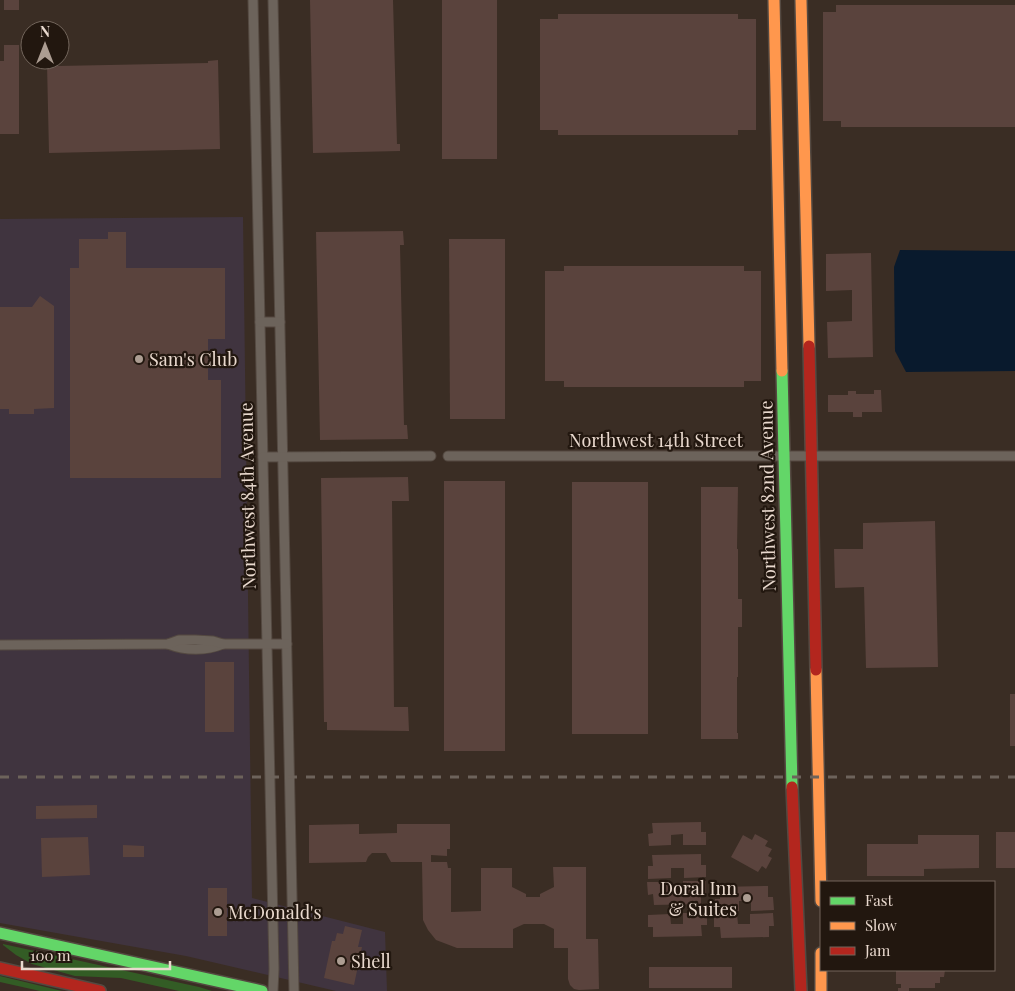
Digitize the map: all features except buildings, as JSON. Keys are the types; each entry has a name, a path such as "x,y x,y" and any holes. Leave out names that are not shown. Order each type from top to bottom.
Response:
{"street":[{"name":"Northwest 84th Avenue","path":"253,0 273,991"},
{"name":"Northwest 84th Avenue","path":"273,0 294,991"},
{"name":"Northwest 82nd Avenue","path":"774,0 791,772 801,991"},
{"path":"801,0 821,881"},
{"path":"260,322 280,322"},
{"path":"263,457 431,456"},
{"name":"Northwest 14th Street","path":"448,456 1015,456"},
{"path":"1,644 168,644 179,640 212,640 223,644 287,644"},
{"path":"0,933 262,991"},
{"path":"0,968 100,991"},
{"path":"821,971 821,991"}],"shaded area":[{"path":"243,217 252,898 385,932 387,991 336,991 186,956 0,923 0,219"}],"green space":[{"path":"3,944 212,991 179,991 121,978 75,976 32,964 16,955"},
{"path":"0,976 62,991 40,991 0,982"}],"water":[{"path":"900,250 1015,251 1015,371 906,372 895,351 894,267"}],"railway":[{"path":"0,777 1015,777"}],"traffic: fast":[{"path":"782,371 792,787"},
{"path":"0,933 262,991"}],"traffic: slow":[{"path":"774,0 782,371"},
{"path":"801,0 809,346"},
{"path":"816,670 821,881"},
{"path":"821,971 821,991"}],"traffic: jam":[{"path":"809,346 816,670"},
{"path":"792,787 801,991"},
{"path":"0,968 100,991"}],"place":[{"name":"Sam's Club","path":"139,359"},
{"name":"Doral Inn & Suites","path":"747,898"},
{"name":"McDonald's","path":"218,912"},
{"name":"Shell","path":"341,961"}]}
